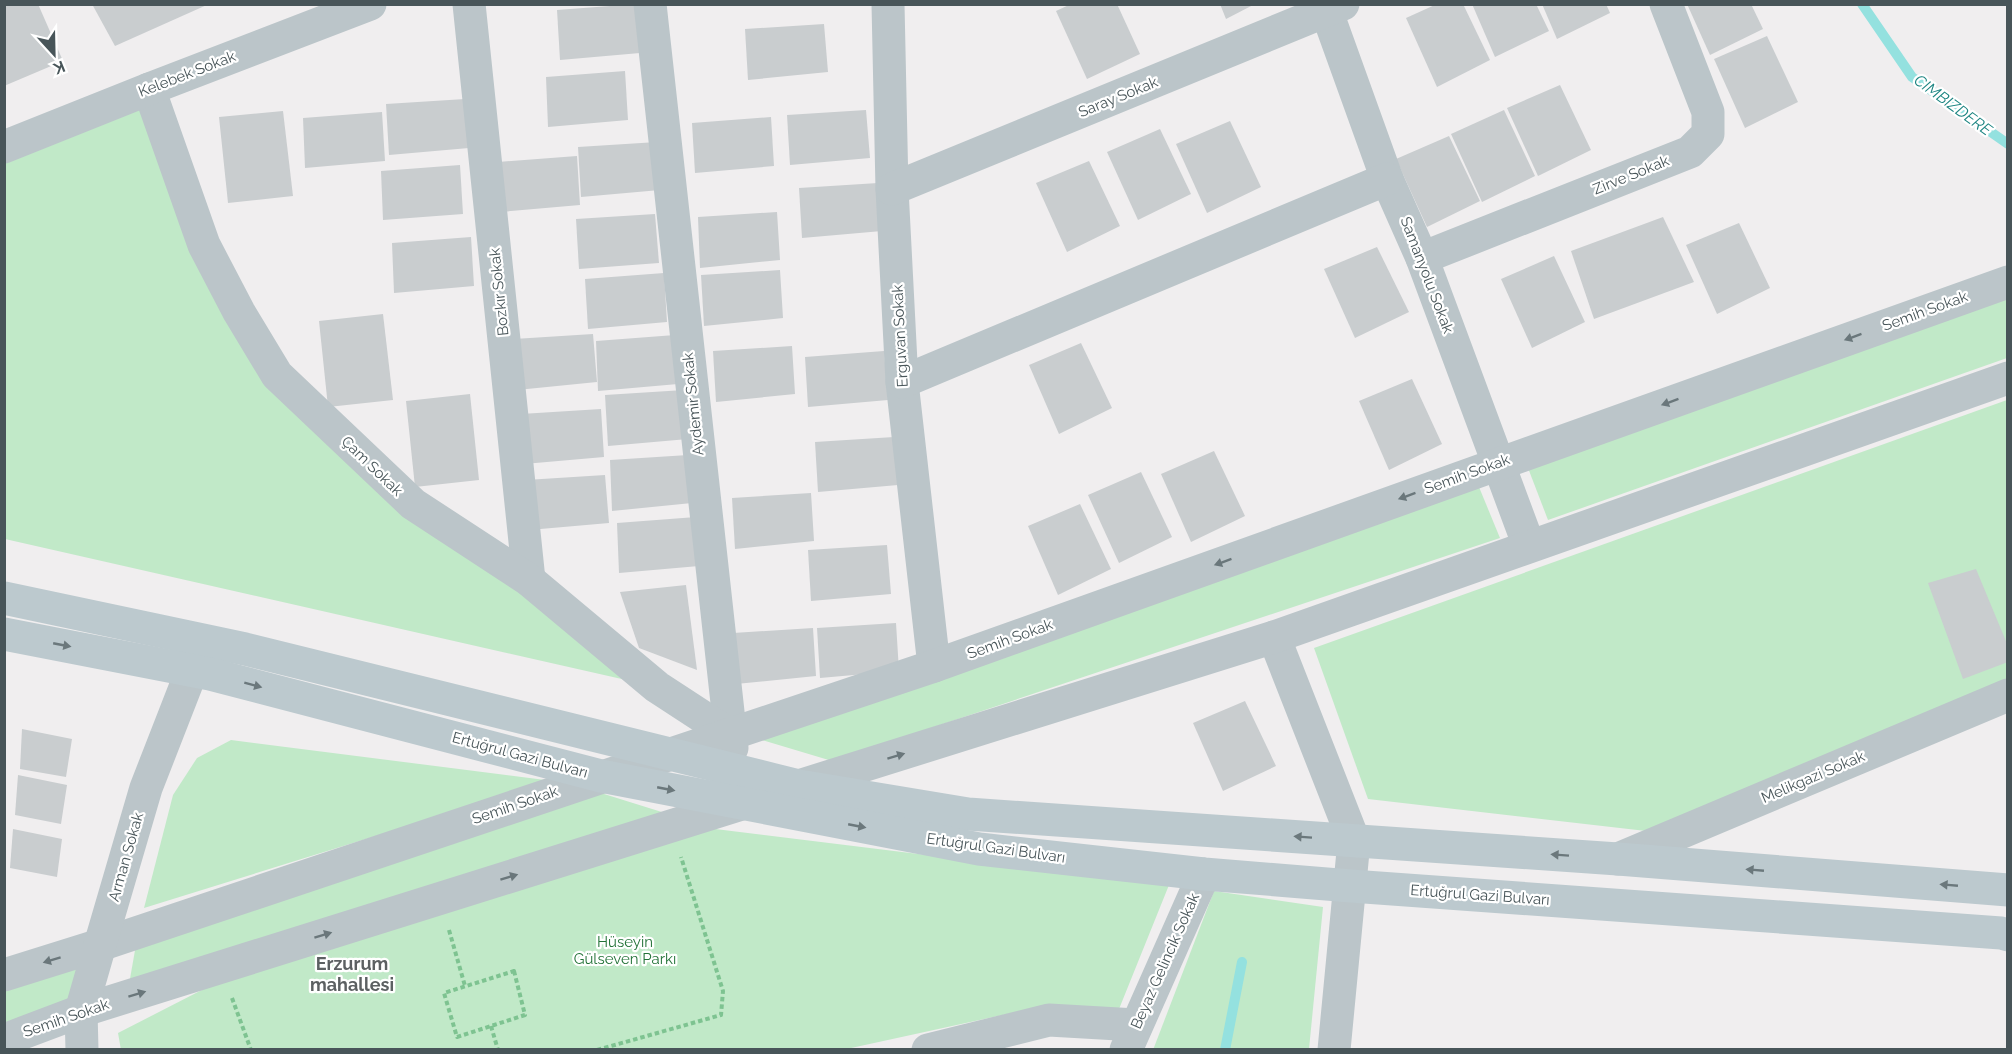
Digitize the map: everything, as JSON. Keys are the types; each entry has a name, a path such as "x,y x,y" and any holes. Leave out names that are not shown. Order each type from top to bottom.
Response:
{"main road":[{"name":"Ertuğrul Gazi Bulvarı","path":"4,598 245,649 799,786 968,814 1618,859 2007,890"},
{"name":"Ertuğrul Gazi Bulvarı","path":"4,634 192,670 601,777 979,849 1204,874 2007,935"}],"street":[{"name":"Kelebek Sokak","path":"4,147 369,4"},
{"name":"Bozkır Sokak","path":"469,4 529,580"},
{"name":"Aydemir Sokak","path":"650,4 729,734 741,804"},
{"name":"Erguvan Sokak","path":"888,4 892,189 902,382 934,666"},
{"name":"Zirve Sokak","path":"1422,258 1690,152 1708,134 1708,112 1666,4"},
{"name":"Saray Sokak","path":"892,189 1332,7"},
{"name":"Samanyolu Sokak","path":"1332,7 1387,179 1422,258 1496,463 1529,546"},
{"name":"Çam Sokak","path":"149,89 204,245 238,312 277,375 413,504 529,580 657,687 729,734"},
{"path":"902,382 1387,179"},
{"name":"Semih Sokak","path":"4,975 100,945 934,666 2007,282"},
{"name":"Semih Sokak","path":"4,1040 81,1011 1274,637 2007,378"},
{"path":"1274,637 1354,841 1334,1050"},
{"name":"Arman Sokak","path":"82,1050 81,1011 100,945 146,788 192,670"},
{"name":"Melikgazi Sokak","path":"1618,859 2007,695"},
{"name":"Beyaz Gelincik Sokak","path":"1131,1037 1204,874"},
{"path":"927,1050 1049,1020 1131,1037"}],"path":[{"path":"597,1050 721,1015 723,991 681,854"},
{"path":"447,922 465,987"},
{"path":"514,971 525,1015 491,1026 457,1037 444,993 514,971"},
{"path":"236,989 231,999 251,1050"},
{"path":"491,1026 498,1050"}],"green space":[{"path":"149,89 277,375 657,687 5,539 5,147"},
{"path":"2007,295 2007,358 1548,520 1528,468"},
{"path":"2007,400 2007,680 1646,831 1368,799 1314,648"},
{"path":"1479,487 1500,538 832,761 755,738"},
{"path":"231,740 553,781 144,908 173,795 197,758"},
{"path":"588,789 665,813 128,990 137,939"},
{"name":"Hüseyin Gülseven Parkı","path":"691,826 1169,885 1117,1014 1053,1004 842,1050 121,1050 118,1033 235,973"},
{"path":"1214,891 1323,907 1309,1049 1153,1050"},
{"path":"82,961 72,1007 5,1032 5,987"}],"building":[{"path":"4,4 38,4 63,61 4,86"},
{"path":"92,4 209,4 115,46"},
{"path":"636,4 640,53 560,60 557,10"},
{"path":"1071,4 1117,4 1140,54 1087,79 1056,11"},
{"path":"1220,4 1255,4 1226,19"},
{"path":"1437,4 1463,4 1490,60 1437,87 1406,18"},
{"path":"1472,4 1536,4 1549,31 1495,57"},
{"path":"1542,4 1606,4 1610,13 1557,39"},
{"path":"1687,4 1751,4 1763,29 1710,55"},
{"path":"824,24 828,72 748,80 745,29"},
{"path":"1767,36 1798,102 1745,128 1714,59"},
{"path":"625,71 628,120 548,127 546,77"},
{"path":"1560,85 1591,150 1538,176 1507,108"},
{"path":"465,99 469,148 389,155 386,104"},
{"path":"866,110 870,158 790,165 787,115"},
{"path":"1504,110 1535,176 1482,202 1451,134"},
{"path":"283,111 293,196 228,203 219,117"},
{"path":"382,112 385,161 305,168 303,118"},
{"path":"771,117 774,166 695,173 692,123"},
{"path":"1230,121 1261,187 1207,213 1176,144"},
{"path":"1160,129 1191,194 1138,220 1107,152"},
{"path":"1449,136 1480,201 1427,227 1396,159"},
{"path":"657,142 660,190 581,197 578,147"},
{"path":"577,156 580,205 500,212 498,162"},
{"path":"1089,161 1120,226 1067,252 1036,183"},
{"path":"460,165 463,214 383,220 381,171"},
{"path":"878,183 882,231 802,238 799,188"},
{"path":"777,212 780,260 700,268 698,217"},
{"path":"655,214 659,263 579,269 576,219"},
{"path":"1663,217 1694,282 1594,319 1571,251"},
{"path":"1739,223 1770,288 1717,314 1686,245"},
{"path":"471,237 474,286 394,293 392,243"},
{"path":"1377,247 1409,312 1355,338 1324,269"},
{"path":"1554,256 1585,322 1532,348 1501,279"},
{"path":"780,270 783,318 704,326 701,275"},
{"path":"664,273 667,322 588,329 585,279"},
{"path":"383,314 393,400 328,407 319,321"},
{"path":"593,334 597,382 517,390 514,339"},
{"path":"675,335 678,384 598,391 596,341"},
{"path":"1081,343 1112,408 1059,434 1029,365"},
{"path":"792,346 795,394 716,402 713,351"},
{"path":"884,351 888,400 808,407 805,357"},
{"path":"1412,379 1442,444 1389,470 1359,401"},
{"path":"684,390 688,439 608,446 605,395"},
{"path":"470,394 479,480 415,487 406,401"},
{"path":"601,409 604,457 524,464 521,414"},
{"path":"894,437 898,485 818,492 815,442"},
{"path":"1214,451 1245,516 1191,542 1161,474"},
{"path":"688,455 692,503 612,511 610,460"},
{"path":"1141,472 1172,537 1119,563 1088,495"},
{"path":"605,475 609,523 529,530 526,480"},
{"path":"811,493 814,541 735,549 732,498"},
{"path":"1080,504 1111,569 1058,595 1028,526"},
{"path":"696,517 699,566 619,573 617,523"},
{"path":"887,545 891,594 811,601 808,550"},
{"path":"1976,569 2008,646 2008,662 1963,679 1928,583"},
{"path":"686,585 697,670 639,648 620,592"},
{"path":"896,623 899,671 820,678 817,628"},
{"path":"813,628 816,676 736,684 733,633"},
{"path":"1245,701 1276,766 1223,791 1193,723"},
{"path":"22,729 72,739 66,777 20,769"},
{"path":"18,775 67,785 61,824 15,815"},
{"path":"13,829 62,839 57,877 10,868"}],"waterway":[{"name":"CIMBIZDERE","path":"1862,4 1912,77 2008,144"},
{"path":"1225,1050 1242,962"}],"district":[{"name":"Erzurum mahallesi","path":"352,973"}]}
